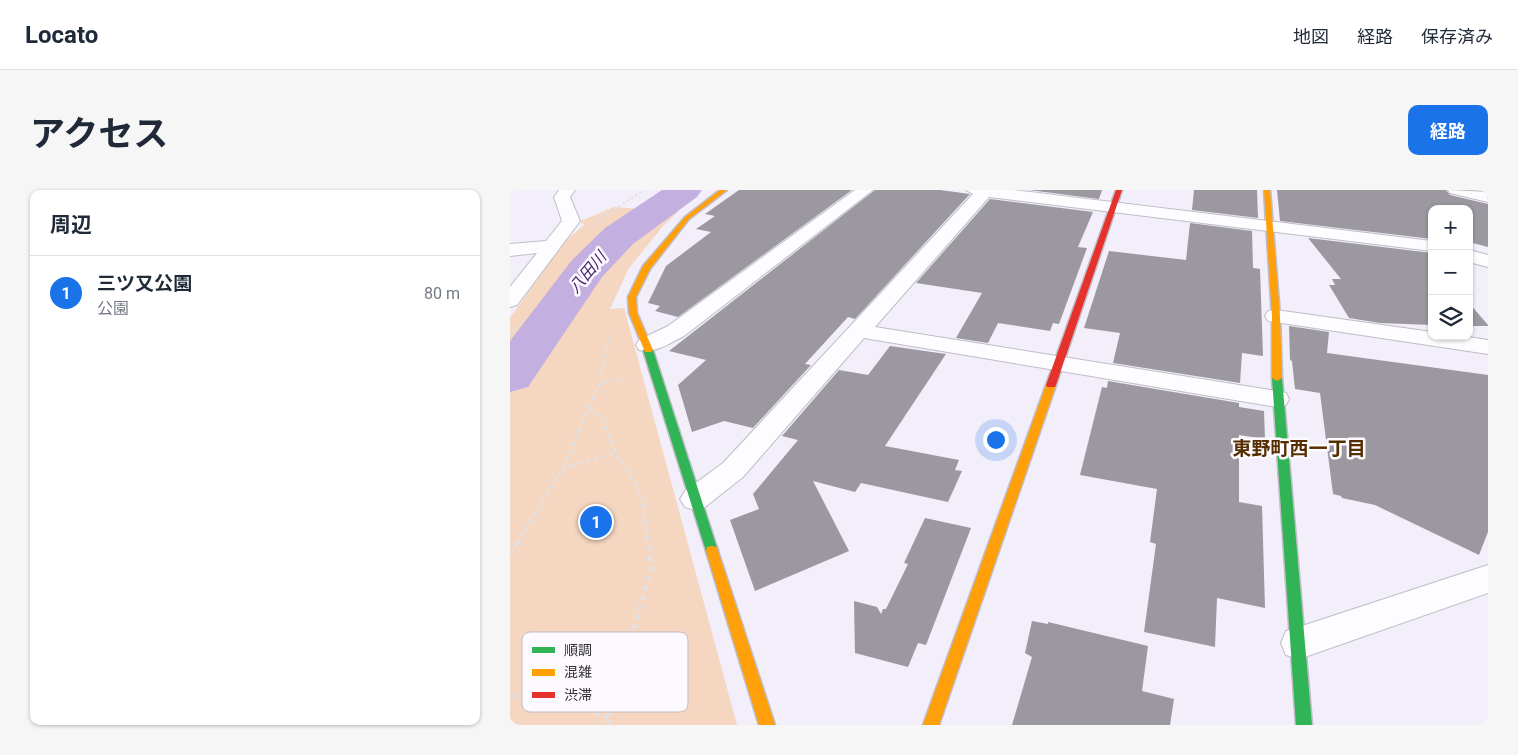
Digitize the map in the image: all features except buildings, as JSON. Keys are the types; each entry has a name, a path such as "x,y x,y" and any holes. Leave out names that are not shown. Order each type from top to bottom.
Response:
{"street":[{"path":"510,301 571,221 562,197 567,190"},
{"path":"724,190 687,218 646,268 632,297 633,313 647,346 767,725"},
{"path":"647,346 676,331 865,190"},
{"path":"931,725 1118,190"},
{"path":"1267,190 1276,316 1277,399 1299,643 1304,725"},
{"path":"1456,190 1488,197"},
{"path":"695,499 733,470 859,331 980,191 1428,246"},
{"path":"510,250 551,246"},
{"path":"1473,257 1488,261"},
{"path":"1276,316 1488,348"},
{"path":"859,331 1277,399"},
{"path":"1299,643 1488,579"}],"path":[{"path":"565,228 611,212 644,190"},
{"path":"510,555 562,468 599,385 614,316 619,306 632,297"},
{"path":"588,409 602,419 616,452 642,496 651,569 633,632"},
{"path":"562,468 616,452"},
{"path":"595,712 608,718"},
{"path":"609,725 610,712"}],"shaded area":[{"path":"614,207 678,212 664,225 629,268 610,309 624,308 737,725 510,725 510,318 562,244 585,224 578,222"}],"waterway":[{"name":"八田川","path":"510,376 587,269 619,236 685,190"}],"traffic: fast":[{"path":"648,350 712,551"},
{"path":"1277,378 1304,725"}],"traffic: slow":[{"path":"648,350 633,313 632,297 646,268 687,218 724,190"},
{"path":"1267,190 1276,316 1277,378"},
{"path":"931,725 1051,385"},
{"path":"712,551 767,725"}],"traffic: jam":[{"path":"1051,385 1119,190"}],"place":[{"name":"三ツ又公園","path":"596,522"}],"district":[{"name":"東野町西一丁目","path":"1299,448"}]}
